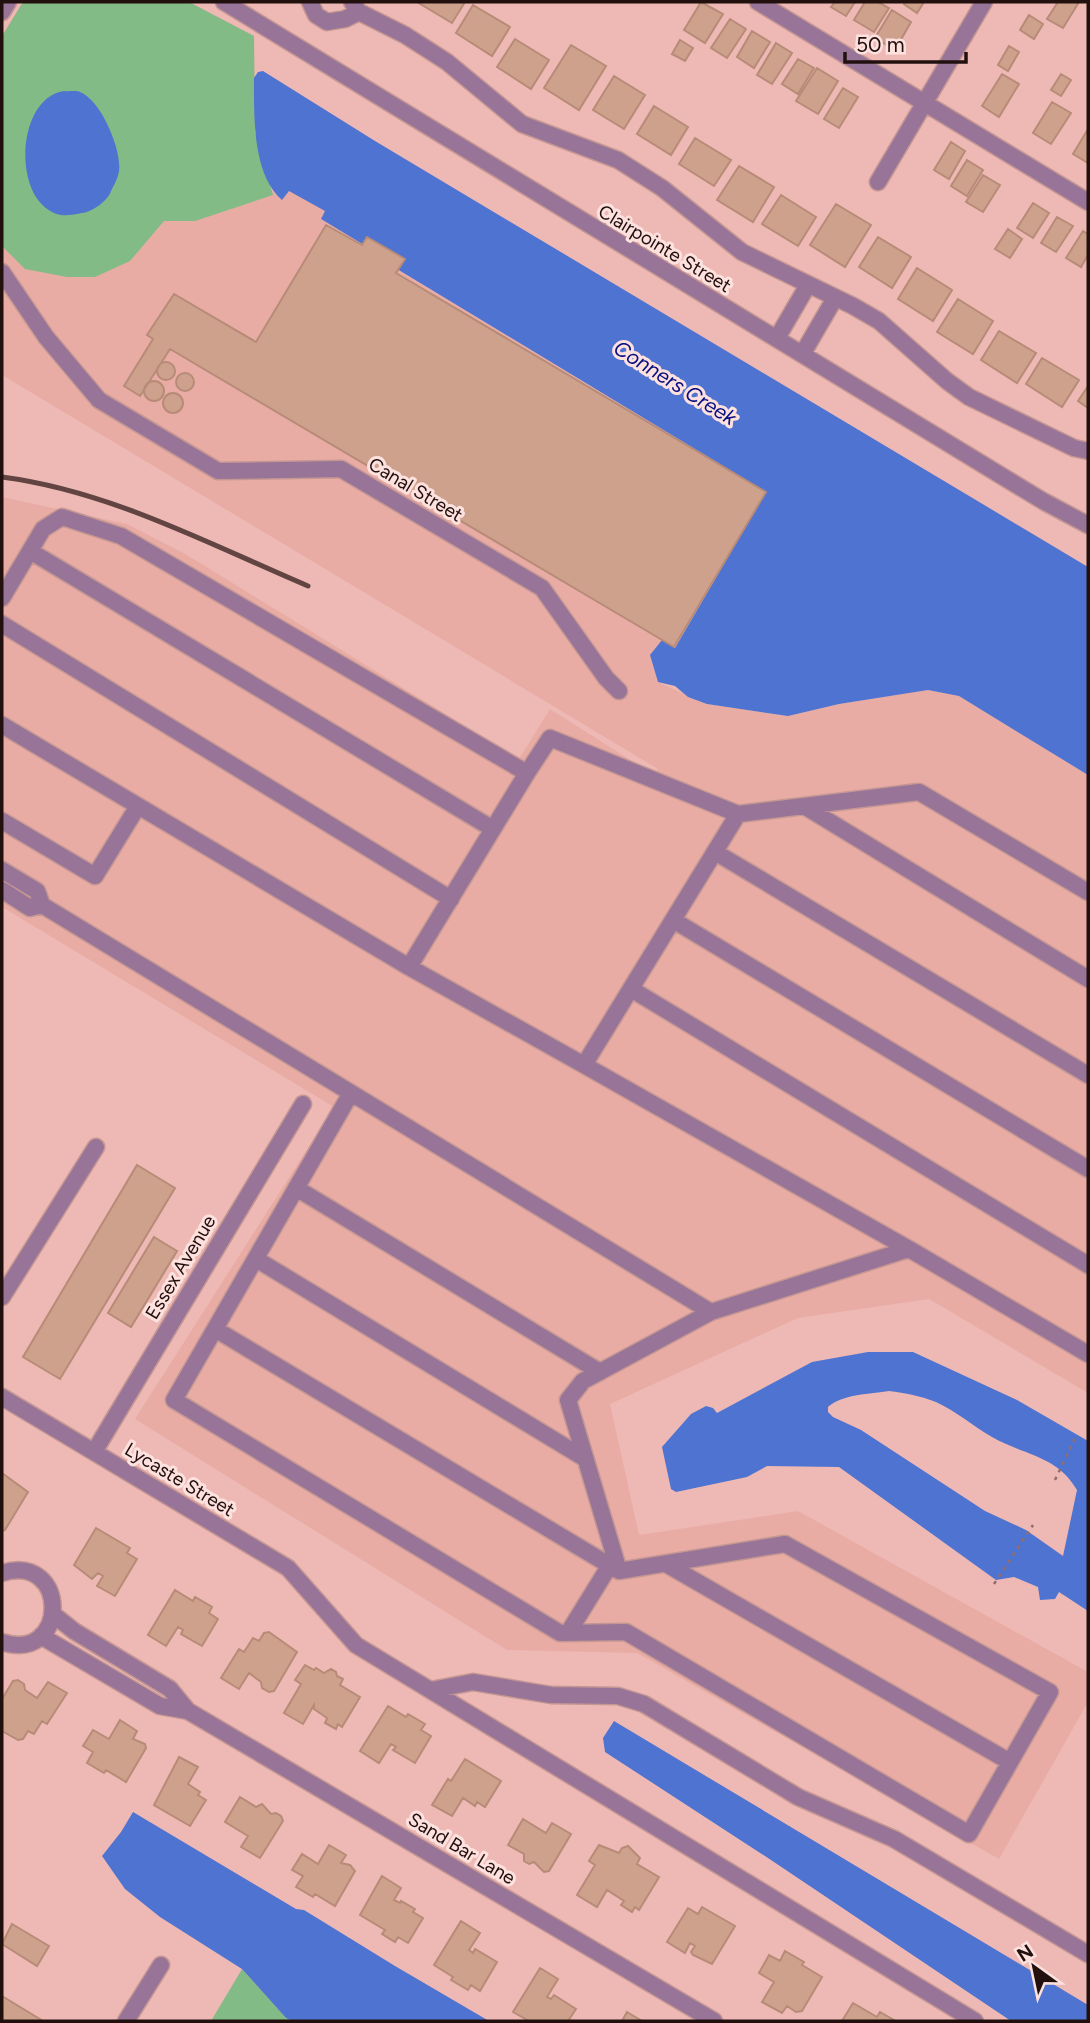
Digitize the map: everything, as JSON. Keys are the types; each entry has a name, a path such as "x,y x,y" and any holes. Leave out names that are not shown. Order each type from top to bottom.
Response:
{"street":[{"path":"2,12 8,2"},
{"name":"Clairpointe Street","path":"224,2 423,126 803,353 1043,501 1088,525"},
{"path":"310,2 316,15 327,22 345,19 356,7 405,35 447,62 522,124 618,160 663,188 742,253 879,321 969,397 1074,448 1088,451"},
{"path":"758,2 1088,202"},
{"path":"878,182 984,2"},
{"name":"Canal Street","path":"2,272 46,337 99,400 218,471 341,469 542,589 606,678 619,691"},
{"path":"777,338 808,285"},
{"path":"803,353 835,298"},
{"path":"2,598 43,529 62,517 121,536 527,773"},
{"path":"30,551 493,829"},
{"path":"2,624 451,899"},
{"path":"2,725 409,967 909,1249 1088,1354"},
{"path":"409,967 550,738 738,814 919,792 1088,892"},
{"path":"804,806 1088,979"},
{"path":"2,821 95,876 138,807"},
{"path":"584,1065 738,814"},
{"path":"715,852 1088,1075"},
{"path":"2,870 37,891 42,905 711,1312"},
{"path":"2,890 30,908 42,905"},
{"path":"673,920 1088,1169"},
{"path":"631,989 1088,1265"},
{"path":"215,1329 614,1568 666,1564 785,1544 1050,1692 969,1834 626,1632 560,1633 174,1400 351,1093"},
{"name":"Essex Avenue","path":"94,1452 303,1104"},
{"path":"2,1297 96,1147"},
{"path":"296,1188 600,1371"},
{"path":"614,1568 568,1400 583,1381 711,1312 909,1249"},
{"path":"256,1259 584,1458"},
{"name":"Lycaste Street","path":"2,1397 288,1568 356,1646 975,2021"},
{"path":"666,1564 1010,1762"},
{"path":"568,1633 614,1568"},
{"path":"2,1573 22,1570 39,1578 50,1591 54,1601 54,1615 41,1636 26,1644 12,1645 2,1642"},
{"name":"Sand Bar Lane","path":"54,1615 74,1631 170,1689 188,1711 714,2021"},
{"name":"Sand Bar Lane","path":"41,1636 160,1706 188,1711"},
{"path":"431,1690 473,1682 551,1695 618,1696 644,1704 798,1797 894,1839 1088,1954"},
{"path":"125,2021 162,1965"}],"path":[{"path":"1055,1479 1077,1434"},
{"path":"994,1584 1033,1525"}],"shaded area":[{"path":"23,2 189,2 254,36 255,133 272,191 282,200 289,190 326,211 321,219 398,270 766,492 675,648 650,655 658,682 707,704 788,716 839,704 928,690 959,696 1088,775 1088,1393 929,1299 798,1318 610,1404 639,1535 798,1511 1088,1672 1088,1702 999,1859 637,1653 507,1650 135,1419 334,1107 2,907 2,497 127,524 187,555 519,759 550,709 654,775 658,769 2,375 2,36"}],"green space":[{"path":"23,2 189,2 254,36 255,133 273,195 195,221 164,221 130,261 95,277 67,277 25,269 2,246 2,36"},
{"path":"242,1969 286,2018 292,2021 211,2021"}],"water":[{"name":"Conners Creek","path":"263,71 375,141 1088,567 1088,775 959,696 928,690 839,704 788,716 707,704 688,697 675,686 658,682 650,655 662,640 675,648 766,492 397,269 321,219 325,211 289,191 282,200 265,175 257,143 254,78 258,72"},
{"path":"64,91 80,92 88,97 102,115 114,139 119,171 109,195 103,202 86,212 61,215 45,207 33,192 27,173 25,152 28,131 36,112 48,98"},
{"path":"868,1352 913,1352 1017,1400 1088,1441 1088,1611 1059,1592 1055,1599 1040,1600 1038,1587 1014,1577 996,1580 839,1467 767,1466 747,1477 676,1492 671,1489 662,1447 691,1414 706,1406 717,1413 812,1362","holes":["889,1391 936,1402 992,1437 1060,1469 1077,1490 1063,1556 1026,1530 985,1511 861,1430 828,1412 828,1407 841,1399"]},
{"path":"614,1721 1088,2005 1088,2021 1011,2021 605,1752 603,1738"},
{"path":"133,1812 489,2021 292,2021 286,2018 242,1969 160,1917 125,1889 102,1856"}],"building":[{"path":"417,2 465,2 452,23"},
{"path":"701,2 723,14 705,43 684,30"},
{"path":"835,2 855,2 846,16 831,7"},
{"path":"865,2 878,2 889,8 874,32 854,20"},
{"path":"924,2 917,13 904,4"},
{"path":"1058,2 1079,2 1063,28 1047,19"},
{"path":"473,5 510,27 492,56 456,33"},
{"path":"892,10 911,22 895,50 875,38"},
{"path":"1029,15 1043,24 1034,39 1020,30"},
{"path":"730,19 746,29 727,58 711,48"},
{"path":"752,31 770,42 754,68 737,57"},
{"path":"515,39 549,60 531,89 497,67"},
{"path":"680,40 693,48 685,61 672,54"},
{"path":"776,43 792,53 772,84 757,75"},
{"path":"571,45 606,66 579,110 544,88"},
{"path":"1009,46 1019,52 1008,71 998,65"},
{"path":"798,59 814,68 798,94 782,84"},
{"path":"817,68 838,81 818,114 796,101"},
{"path":"1002,74 1019,84 999,117 982,106"},
{"path":"1061,74 1071,80 1061,96 1051,90"},
{"path":"614,76 645,95 624,129 593,110"},
{"path":"843,88 858,97 839,128 824,119"},
{"path":"1052,102 1071,113 1051,144 1033,133"},
{"path":"654,106 688,127 671,155 637,134"},
{"path":"1088,129 1088,163 1073,154"},
{"path":"695,138 731,160 714,186 679,164"},
{"path":"951,142 965,151 949,179 934,170"},
{"path":"967,160 983,170 967,196 951,186"},
{"path":"739,166 774,187 753,222 717,200"},
{"path":"983,175 1000,185 983,212 966,202"},
{"path":"781,195 816,217 798,246 762,224"},
{"path":"1033,203 1049,213 1033,238 1017,228"},
{"path":"836,204 871,225 845,267 810,245"},
{"path":"1057,217 1073,226 1056,252 1041,243"},
{"path":"326,225 362,245 367,237 405,259 396,273 766,492 674,647 170,349 140,396 124,386 153,339 147,335 174,294 256,342"},
{"path":"1008,229 1022,239 1010,258 995,249"},
{"path":"1083,231 1088,234 1088,255 1081,267 1066,258"},
{"path":"878,237 911,257 892,288 859,267"},
{"path":"917,268 952,290 933,321 898,299"},
{"path":"958,299 993,321 973,354 937,332"},
{"path":"999,331 1036,353 1017,383 981,360"},
{"path":"1042,358 1079,380 1062,407 1026,384"},
{"path":"166,362 172,365 175,371 172,377 166,380 160,377 157,371 160,365"},
{"path":"181,373 189,373 194,382 192,389 181,391 176,386 176,378"},
{"path":"154,381 161,384 164,391 161,398 154,401 147,398 144,391 147,384"},
{"path":"1088,386 1088,408 1078,401"},
{"path":"173,393 180,396 183,403 180,410 173,413 166,410 163,403 166,396"},
{"path":"137,1165 175,1188 60,1379 23,1357"},
{"path":"154,1237 177,1251 131,1327 108,1313"},
{"path":"2,1473 28,1492 2,1531"},
{"path":"96,1528 130,1548 127,1553 137,1559 115,1596 97,1586 103,1576 98,1573 92,1579 74,1565"},
{"path":"175,1590 193,1601 195,1597 212,1607 209,1613 218,1619 202,1646 181,1634 183,1630 178,1627 166,1646 148,1635"},
{"path":"269,1632 297,1652 274,1691 269,1692 262,1688 261,1682 249,1673 239,1689 221,1678 239,1649 244,1652 253,1638 259,1641 264,1633"},
{"path":"305,1665 324,1673 331,1669 343,1679 340,1685 360,1697 342,1727 338,1724 336,1729 325,1723 327,1718 314,1709 314,1705 303,1724 284,1713 301,1684 295,1680"},
{"path":"18,1680 24,1684 25,1690 37,1698 48,1682 67,1693 47,1724 42,1721 34,1734 28,1731 23,1739 18,1740 2,1731 2,1699 13,1681"},
{"path":"388,1706 425,1724 421,1730 431,1736 415,1763 393,1750 396,1747 391,1744 379,1763 360,1751"},
{"path":"120,1720 137,1731 133,1739 145,1744 146,1748 126,1782 87,1763 93,1752 83,1746 93,1730 109,1739"},
{"path":"179,1757 198,1767 188,1784 206,1800 190,1826 154,1805"},
{"path":"465,1759 501,1781 485,1807 477,1802 475,1806 463,1798 452,1816 432,1805 448,1779 451,1781"},
{"path":"240,1797 256,1807 262,1804 271,1814 281,1816 283,1821 260,1858 241,1847 248,1836 225,1822"},
{"path":"523,1819 546,1833 552,1823 571,1834 549,1871 544,1872 534,1862 529,1864 524,1861 524,1854 508,1845"},
{"path":"329,1845 346,1855 341,1863 350,1865 355,1871 335,1906 296,1887 303,1876 292,1870 302,1854 318,1864"},
{"path":"599,1845 619,1853 622,1848 628,1846 640,1858 637,1864 659,1877 639,1910 635,1907 632,1912 621,1905 624,1901 607,1890 597,1907 577,1895 595,1865 589,1861"},
{"path":"382,1876 401,1888 394,1900 415,1909 413,1912 423,1918 408,1943 398,1937 395,1942 382,1934 385,1930 360,1915"},
{"path":"702,1907 735,1926 712,1964 693,1955 691,1952 695,1946 690,1943 685,1953 667,1942 688,1908 698,1914"},
{"path":"461,1921 480,1933 469,1950 473,1953 475,1949 497,1962 480,1991 471,1985 468,1990 434,1965"},
{"path":"12,1924 49,1946 37,1966 2,1944"},
{"path":"785,1951 822,1977 802,2011 796,2012 787,2006 782,2013 762,2002 774,1982 759,1973 769,1955 780,1961"},
{"path":"540,1968 558,1979 547,1997 551,1999 554,1995 576,2009 568,2021 529,2021 513,2012"},
{"path":"2,1996 43,2021 2,2021"},
{"path":"853,2003 877,2017 880,2012 894,2020 842,2021"},
{"path":"627,2012 642,2021 622,2021"}],"railway":[{"path":"2,477 42,484 120,507 308,586"}]}
